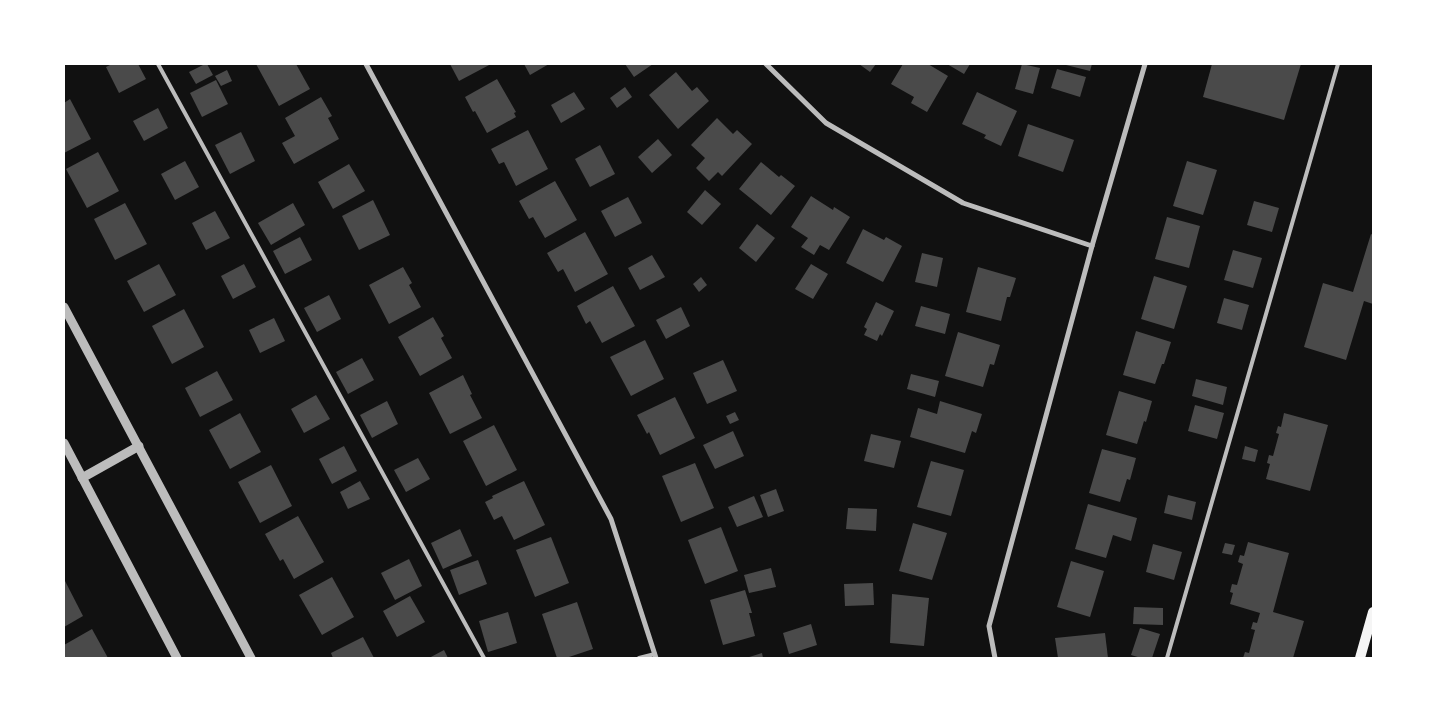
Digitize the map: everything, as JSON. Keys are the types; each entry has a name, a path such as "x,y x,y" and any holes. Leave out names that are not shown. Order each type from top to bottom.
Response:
{"main road":[{"path":"1360,658 1373,612"}],"street":[{"path":"366,64 611,519 656,656"},
{"path":"766,64 826,123 963,203 1092,246"},
{"path":"995,658 989,626 1092,246 1145,64"},
{"path":"64,307 251,658"},
{"path":"64,443 177,658"},
{"path":"82,478 138,446"}],"lane":[{"path":"158,64 484,658"},
{"path":"1167,658 1338,64"},
{"path":"639,658 656,656"}],"building":[{"path":"112,64 138,64 146,79 119,93 106,67"},
{"path":"207,64 213,75 196,84 189,72"},
{"path":"256,64 296,64 310,89 279,106"},
{"path":"450,64 491,64 459,81"},
{"path":"524,64 549,64 530,75"},
{"path":"625,64 653,64 634,77"},
{"path":"859,64 876,64 870,72"},
{"path":"903,64 928,64 948,76 927,112 911,103 914,97 891,84"},
{"path":"947,64 970,64 964,74"},
{"path":"1022,64 1040,68 1033,94 1015,89"},
{"path":"1062,64 1092,64 1090,71"},
{"path":"1212,64 1301,64 1284,120 1203,97"},
{"path":"1057,69 1086,77 1080,97 1051,88"},
{"path":"227,70 232,81 221,86 215,76"},
{"path":"676,72 692,91 697,87 709,101 678,129 649,95"},
{"path":"497,79 516,112 514,113 516,117 487,133 465,97"},
{"path":"216,80 228,104 202,117 190,93"},
{"path":"625,87 632,97 617,108 610,98"},
{"path":"574,92 585,109 561,123 551,105"},
{"path":"977,92 1017,111 1001,146 984,138 986,135 962,124"},
{"path":"321,97 332,116 328,118 339,139 294,164 282,143 295,136 285,118"},
{"path":"70,99 91,139 64,153 64,103"},
{"path":"158,108 168,128 144,141 133,121"},
{"path":"717,118 733,134 737,130 752,144 722,176 718,172 709,181 696,168 705,158 691,145"},
{"path":"1028,124 1074,140 1063,172 1018,156"},
{"path":"528,130 548,169 516,186 504,162 499,164 491,149"},
{"path":"241,132 255,161 230,174 215,145"},
{"path":"658,139 672,155 652,173 638,157"},
{"path":"600,145 615,174 590,187 575,159"},
{"path":"98,152 119,191 87,208 66,169"},
{"path":"185,161 199,187 175,200 161,174"},
{"path":"1187,161 1217,170 1203,215 1173,206"},
{"path":"761,162 779,177 781,175 795,186 771,215 739,189"},
{"path":"349,164 365,191 333,209 318,182"},
{"path":"555,181 577,220 545,238 533,217 529,219 519,201"},
{"path":"705,190 721,204 702,225 687,212"},
{"path":"811,196 833,210 834,207 850,217 829,250 820,245 814,255 801,247 808,238 791,227"},
{"path":"628,197 642,223 615,237 601,211"},
{"path":"373,200 390,235 359,250 342,216"},
{"path":"1254,201 1279,208 1272,232 1247,225"},
{"path":"125,203 147,244 115,260 94,219"},
{"path":"293,203 305,225 271,245 258,223"},
{"path":"215,211 230,238 206,250 192,223"},
{"path":"1167,217 1200,226 1189,268 1155,259"},
{"path":"757,224 775,238 756,262 739,248"},
{"path":"863,229 884,240 886,237 902,246 883,282 846,263"},
{"path":"585,232 608,274 575,292 563,269 558,272 547,253"},
{"path":"1371,234 1373,235 1373,304 1364,301 1346,360 1304,347 1323,283 1353,292"},
{"path":"300,237 312,260 285,274 273,251"},
{"path":"1233,250 1262,258 1253,288 1224,280"},
{"path":"922,253 943,258 937,287 915,282"},
{"path":"652,255 665,277 640,290 628,268"},
{"path":"159,264 176,295 144,312 127,281"},
{"path":"244,264 256,287 233,299 221,276"},
{"path":"811,264 828,274 813,299 795,289"},
{"path":"403,267 412,283 409,285 421,307 389,324 369,285"},
{"path":"978,267 1016,278 1010,297 1007,297 1001,321 966,312"},
{"path":"1154,276 1187,286 1174,329 1141,319"},
{"path":"701,277 707,285 699,292 693,284"},
{"path":"613,286 635,326 602,343 590,321 586,324 577,306"},
{"path":"329,295 341,319 317,332 304,308"},
{"path":"1224,298 1249,305 1242,330 1217,323"},
{"path":"876,302 894,311 882,336 880,334 877,341 864,335 867,329 864,327"},
{"path":"921,306 950,314 945,334 915,326"},
{"path":"681,307 690,326 666,339 656,320"},
{"path":"184,309 204,347 172,364 152,326"},
{"path":"433,317 444,336 441,338 452,358 420,376 398,337"},
{"path":"274,318 285,341 260,353 249,330"},
{"path":"1136,331 1171,342 1155,384 1123,375"},
{"path":"958,332 1000,345 994,365 990,364 983,387 945,376"},
{"path":"645,340 664,379 631,396 610,357"},
{"path":"362,358 374,380 348,394 336,372"},
{"path":"723,360 737,391 707,404 693,373"},
{"path":"217,371 233,400 200,417 185,388"},
{"path":"911,374 939,381 935,397 907,389"},
{"path":"463,375 472,394 470,395 482,418 450,434 429,393"},
{"path":"1196,379 1227,387 1223,405 1192,396"},
{"path":"1119,391 1152,401 1137,444 1106,435"},
{"path":"316,395 330,419 304,433 291,409"},
{"path":"675,397 695,438 660,455 649,432 647,434 637,415"},
{"path":"387,401 398,424 372,438 360,415"},
{"path":"940,401 982,414 976,433 972,431 965,453 910,437 918,408 937,414"},
{"path":"1195,405 1224,413 1217,439 1188,431"},
{"path":"735,412 739,420 730,424 726,416"},
{"path":"240,413 261,452 230,469 209,430"},
{"path":"1284,413 1328,425 1310,491 1266,479 1270,464 1267,463 1269,455 1273,456 1279,434 1276,433 1278,426 1281,427"},
{"path":"494,425 517,470 486,486 463,441"},
{"path":"733,431 744,456 715,469 703,445"},
{"path":"871,434 901,441 894,468 864,461"},
{"path":"344,446 357,471 332,484 319,459"},
{"path":"1245,446 1258,450 1255,462 1242,459"},
{"path":"1102,449 1136,458 1130,480 1127,479 1120,502 1089,493"},
{"path":"418,458 430,479 406,492 394,470"},
{"path":"931,461 964,470 951,516 917,507"},
{"path":"695,463 714,508 681,522 662,476"},
{"path":"271,465 292,506 260,523 238,482"},
{"path":"360,481 370,499 348,509 340,492"},
{"path":"524,481 545,525 514,540 502,516 494,520 485,502 493,498 492,496"},
{"path":"776,489 784,511 768,517 760,495"},
{"path":"1168,495 1196,502 1192,520 1164,513"},
{"path":"754,496 763,517 737,527 728,507"},
{"path":"1088,504 1137,518 1131,541 1113,535 1106,558 1075,549"},
{"path":"848,508 877,509 876,531 846,529"},
{"path":"298,516 324,562 294,579 283,559 280,561 265,534"},
{"path":"913,523 947,533 932,580 899,571"},
{"path":"721,527 738,571 705,584 688,540"},
{"path":"460,529 472,556 443,569 431,543"},
{"path":"551,537 569,583 535,597 516,550"},
{"path":"1248,542 1289,553 1273,612 1304,621 1293,658 1243,658 1245,652 1249,653 1255,630 1251,629 1253,622 1257,623 1260,613 1230,604 1233,593 1230,592 1232,584 1237,585 1243,564 1238,562 1240,555 1244,556"},
{"path":"1225,543 1235,545 1232,555 1222,553"},
{"path":"1153,544 1182,552 1174,580 1146,572"},
{"path":"409,559 422,586 395,600 381,573"},
{"path":"478,560 487,584 459,595 450,570"},
{"path":"1071,561 1104,571 1090,617 1057,607"},
{"path":"771,568 776,587 749,593 744,575"},
{"path":"332,577 354,617 322,635 299,595"},
{"path":"64,579 83,616 64,627"},
{"path":"873,583 874,605 845,606 844,584"},
{"path":"745,590 752,613 749,613 755,636 723,645 710,600"},
{"path":"892,594 929,598 924,646 890,643"},
{"path":"410,596 425,622 397,637 383,611"},
{"path":"577,602 593,649 566,658 557,658 542,614"},
{"path":"1134,607 1163,608 1163,625 1133,624"},
{"path":"508,612 517,643 488,652 479,621"},
{"path":"811,624 817,645 789,654 783,633"},
{"path":"1140,628 1160,634 1152,658 1141,658 1131,655"},
{"path":"92,629 108,658 65,658 64,645"},
{"path":"1105,633 1108,658 1058,658 1055,638"},
{"path":"363,637 374,658 333,658 331,653"},
{"path":"444,650 448,658 429,658"},
{"path":"762,653 763,658 746,658"}]}
